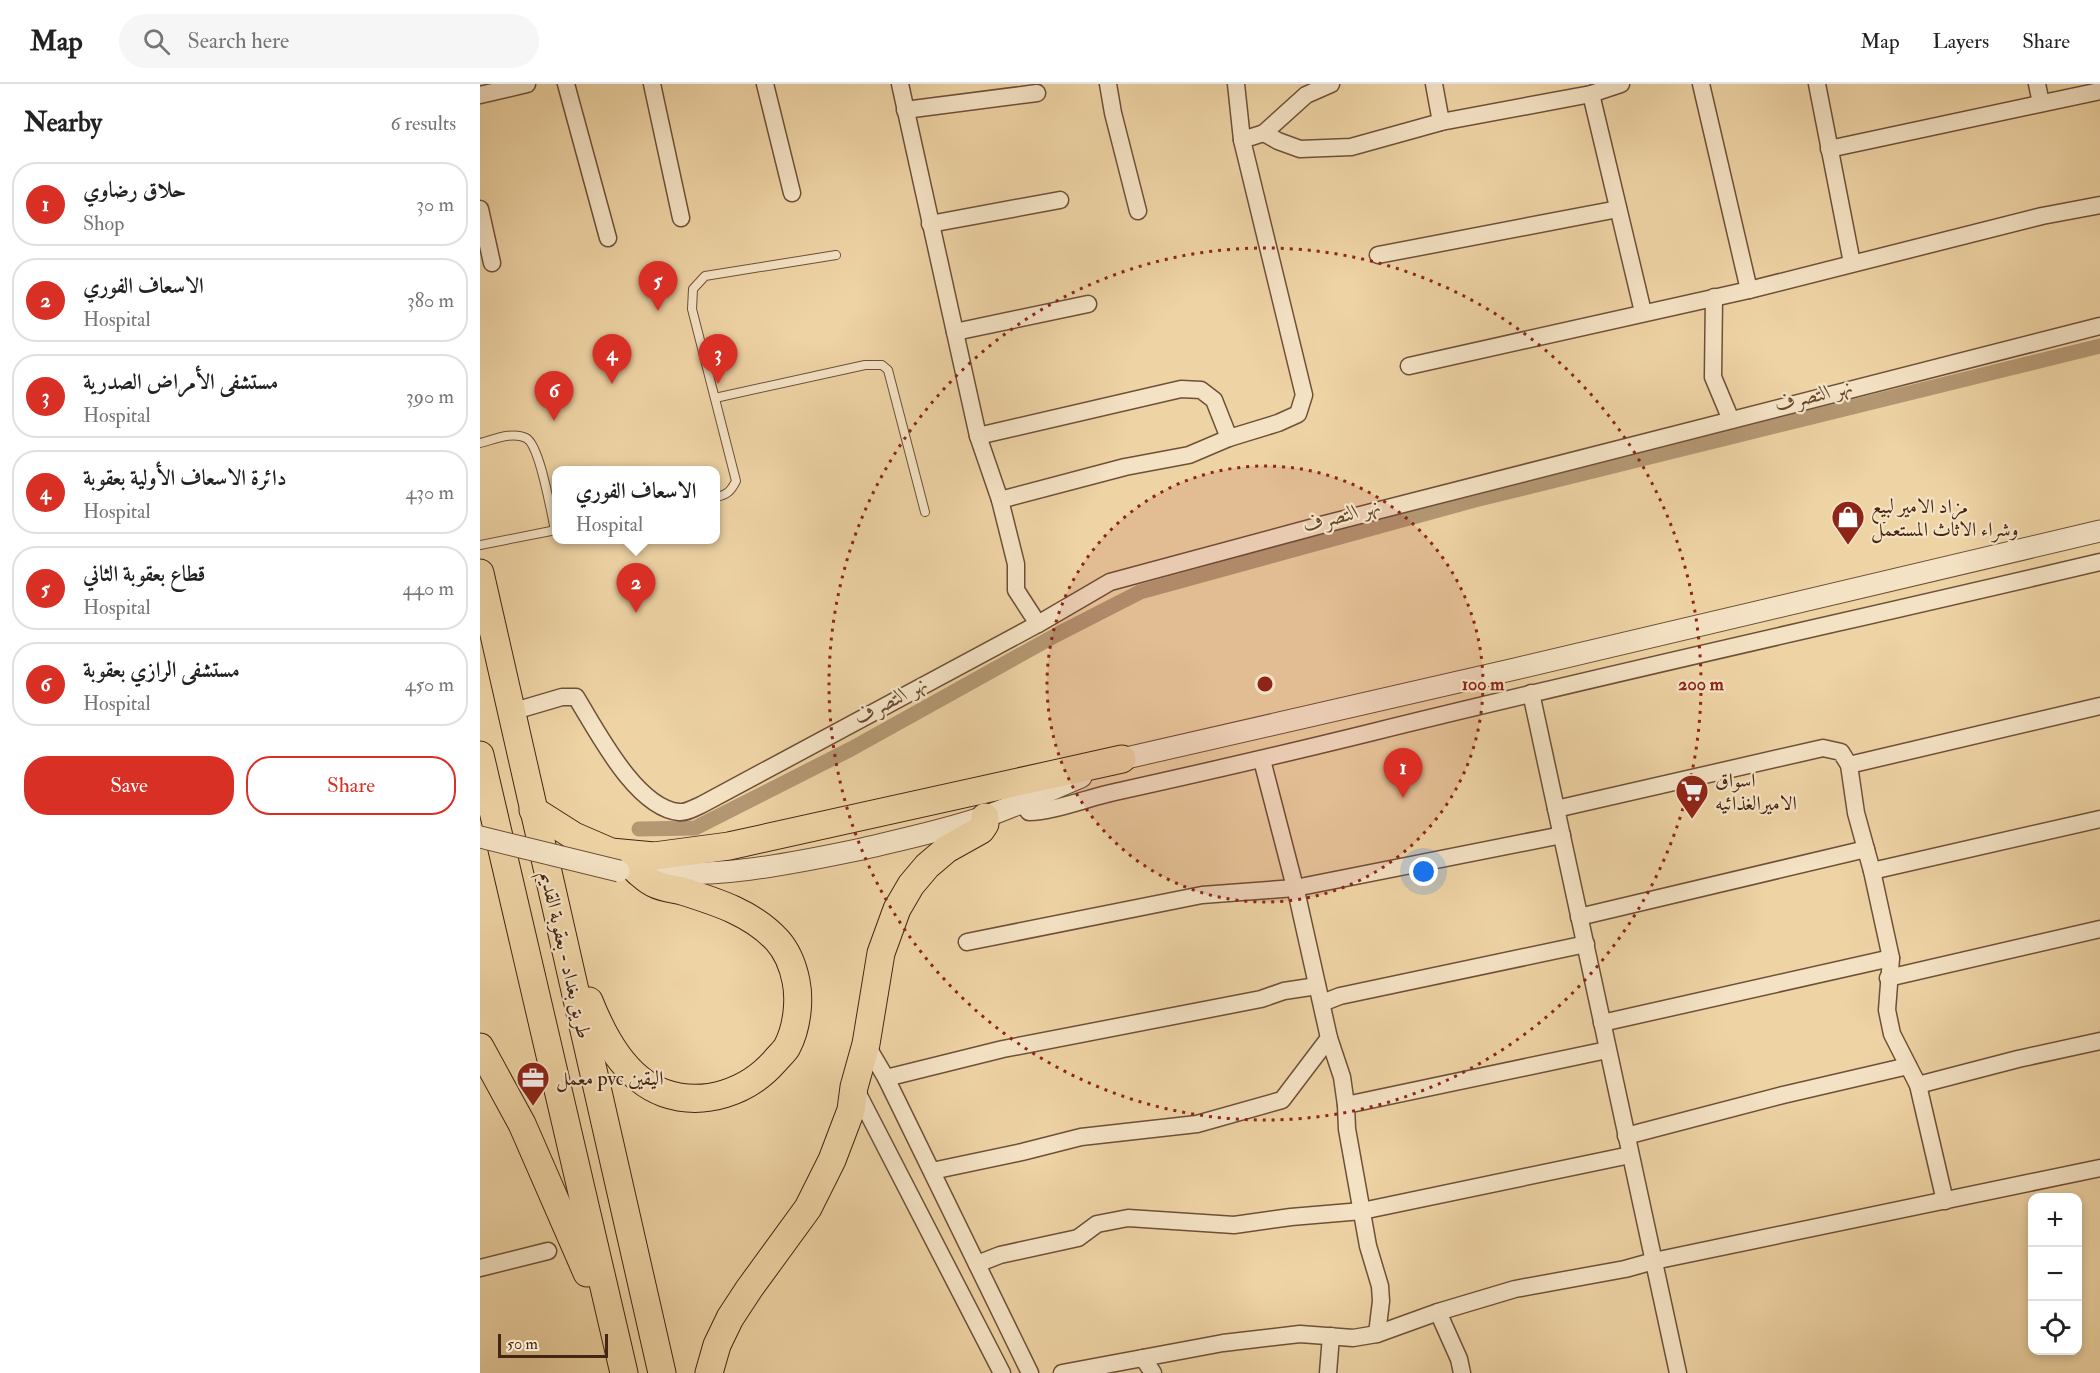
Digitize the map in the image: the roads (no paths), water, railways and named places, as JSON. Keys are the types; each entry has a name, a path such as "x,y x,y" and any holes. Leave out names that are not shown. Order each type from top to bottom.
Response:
{"highway":[{"name":"طريق بغداد - بعقوبة القديم","path":"480,573 488,644 511,712 662,1373"},
{"name":"طريق بغداد - بعقوبة القديم","path":"480,755 624,1373"},
{"path":"533,810 574,836 611,852 654,856 729,846 1122,759"},
{"path":"709,1373 717,1345 730,1318 808,1208 832,1160 851,1110 854,1087 866,1044 881,953 897,909 911,885 927,866 947,849 981,830 985,824 985,817"},
{"path":"559,926 607,1039 624,1064 648,1084 664,1092 692,1099 717,1096 747,1085 766,1071 787,1047 796,1021 798,992 793,967 780,943 765,927 749,917 723,905 654,884 628,871"},
{"path":"480,1047 522,1124 615,1339"}],"street":[{"path":"480,95 527,84"},
{"path":"566,84 608,238"},
{"path":"652,84 681,218"},
{"path":"765,84 792,193"},
{"path":"900,84 978,436 1000,500 1016,564 1016,590 1038,624"},
{"path":"1108,84 1113,113 1138,211"},
{"path":"1000,500 1125,467 1190,455 1229,438 1278,423 1298,414 1304,395 1242,140 1236,84"},
{"path":"1242,140 1263,133 1306,95 1331,84"},
{"path":"1434,84 1441,122"},
{"path":"1263,133 1300,149 1351,147 1561,91 1591,93 1621,84"},
{"path":"1701,84 1749,290"},
{"path":"1817,84 1852,263"},
{"path":"2037,84 2042,103"},
{"path":"1829,149 2100,91"},
{"path":"905,110 1037,93"},
{"path":"1591,93 1643,312"},
{"path":"930,224 1060,200"},
{"path":"1409,366 1749,290 2042,216 2100,205"},
{"path":"480,209 492,263"},
{"path":"1378,255 1618,209"},
{"path":"1714,297 1713,377 1731,420"},
{"path":"955,332 1088,304"},
{"path":"511,712 562,697 576,697 627,778 661,808 681,813 701,805 1038,624 1110,582 1324,524 2100,326"},
{"path":"978,436 1181,389 1201,390 1214,400 1229,438"},
{"path":"480,837 628,871 673,875 710,874 786,865 887,843 985,817 1122,759 2100,531"},
{"path":"1022,802 1029,812 1040,812 1092,797 1262,759 1530,693 2100,562"},
{"path":"1530,693 1678,1373"},
{"path":"1849,765 2100,706"},
{"path":"1556,809 1823,748 1841,752 1849,765 1856,813 1891,958 1887,1010 1893,1034 1918,1085 1945,1201"},
{"path":"1262,759 1295,888 1329,1038 1341,1077 1347,1129 1368,1245 1380,1286 1381,1301 1377,1334"},
{"path":"1872,872 2100,819"},
{"path":"967,942 1202,895 1295,888 1562,835"},
{"path":"1580,917 1866,849"},
{"path":"1888,978 2100,929"},
{"path":"1322,1003 1340,996 1586,944"},
{"path":"1602,1023 1891,958"},
{"path":"886,1078 1003,1049 1261,999 1284,990 1317,986"},
{"path":"932,1171 1081,1137 1197,1124 1282,1100 1329,1038"},
{"path":"1918,1085 2100,1041"},
{"path":"866,1044 886,1078 1030,1373"},
{"path":"1346,1105 1607,1050"},
{"path":"1626,1136 1783,1095 1908,1066"},
{"path":"854,1087 1002,1373"},
{"path":"977,1264 1000,1255 1078,1238 1096,1224 1128,1218 1206,1225 1234,1225 1362,1211 1630,1155"},
{"path":"1062,1373 1223,1343 1300,1334 1353,1338 1377,1334 1438,1312 1515,1289 1625,1269 2100,1168"},
{"path":"480,1268 548,1251"},
{"path":"1438,1312 1459,1359 1462,1373"},
{"path":"1328,1373 1331,1336"},
{"path":"993,1354 1017,1344"},
{"path":"1143,1358 1153,1373"}],"lane":[{"path":"720,496 732,490 736,481 692,309 693,289 705,276 836,255"},
{"path":"715,399 865,365 882,365 888,370 924,512"},
{"path":"480,443 514,435 527,438 536,449 552,514"},
{"path":"480,545 552,531"}],"waterway":[{"name":"نهر التصرف","path":"639,829 695,828 851,749 1056,635 1140,592 1475,500 2100,346"}],"place":[{"name":"قطاع بعقوبة الثاني","path":"658,311"},
{"name":"دائرة الاسعاف الأولية بعقوبة","path":"612,384"},
{"name":"مستشفى الأمراض الصدرية","path":"718,384"},
{"name":"مستشفى الرازي بعقوبة","path":"554,421"},
{"name":"مزاد الامير لبيع وشراء الاثاث المستعمل","path":"1848,546"},
{"name":"الاسعاف الفوري","path":"636,613"},
{"name":"حلاق رضاوي","path":"1403,798"},
{"name":"اسواق الاميرالغذائيه","path":"1692,820"},
{"name":"معمل pvc اليقين","path":"533,1107"}]}
